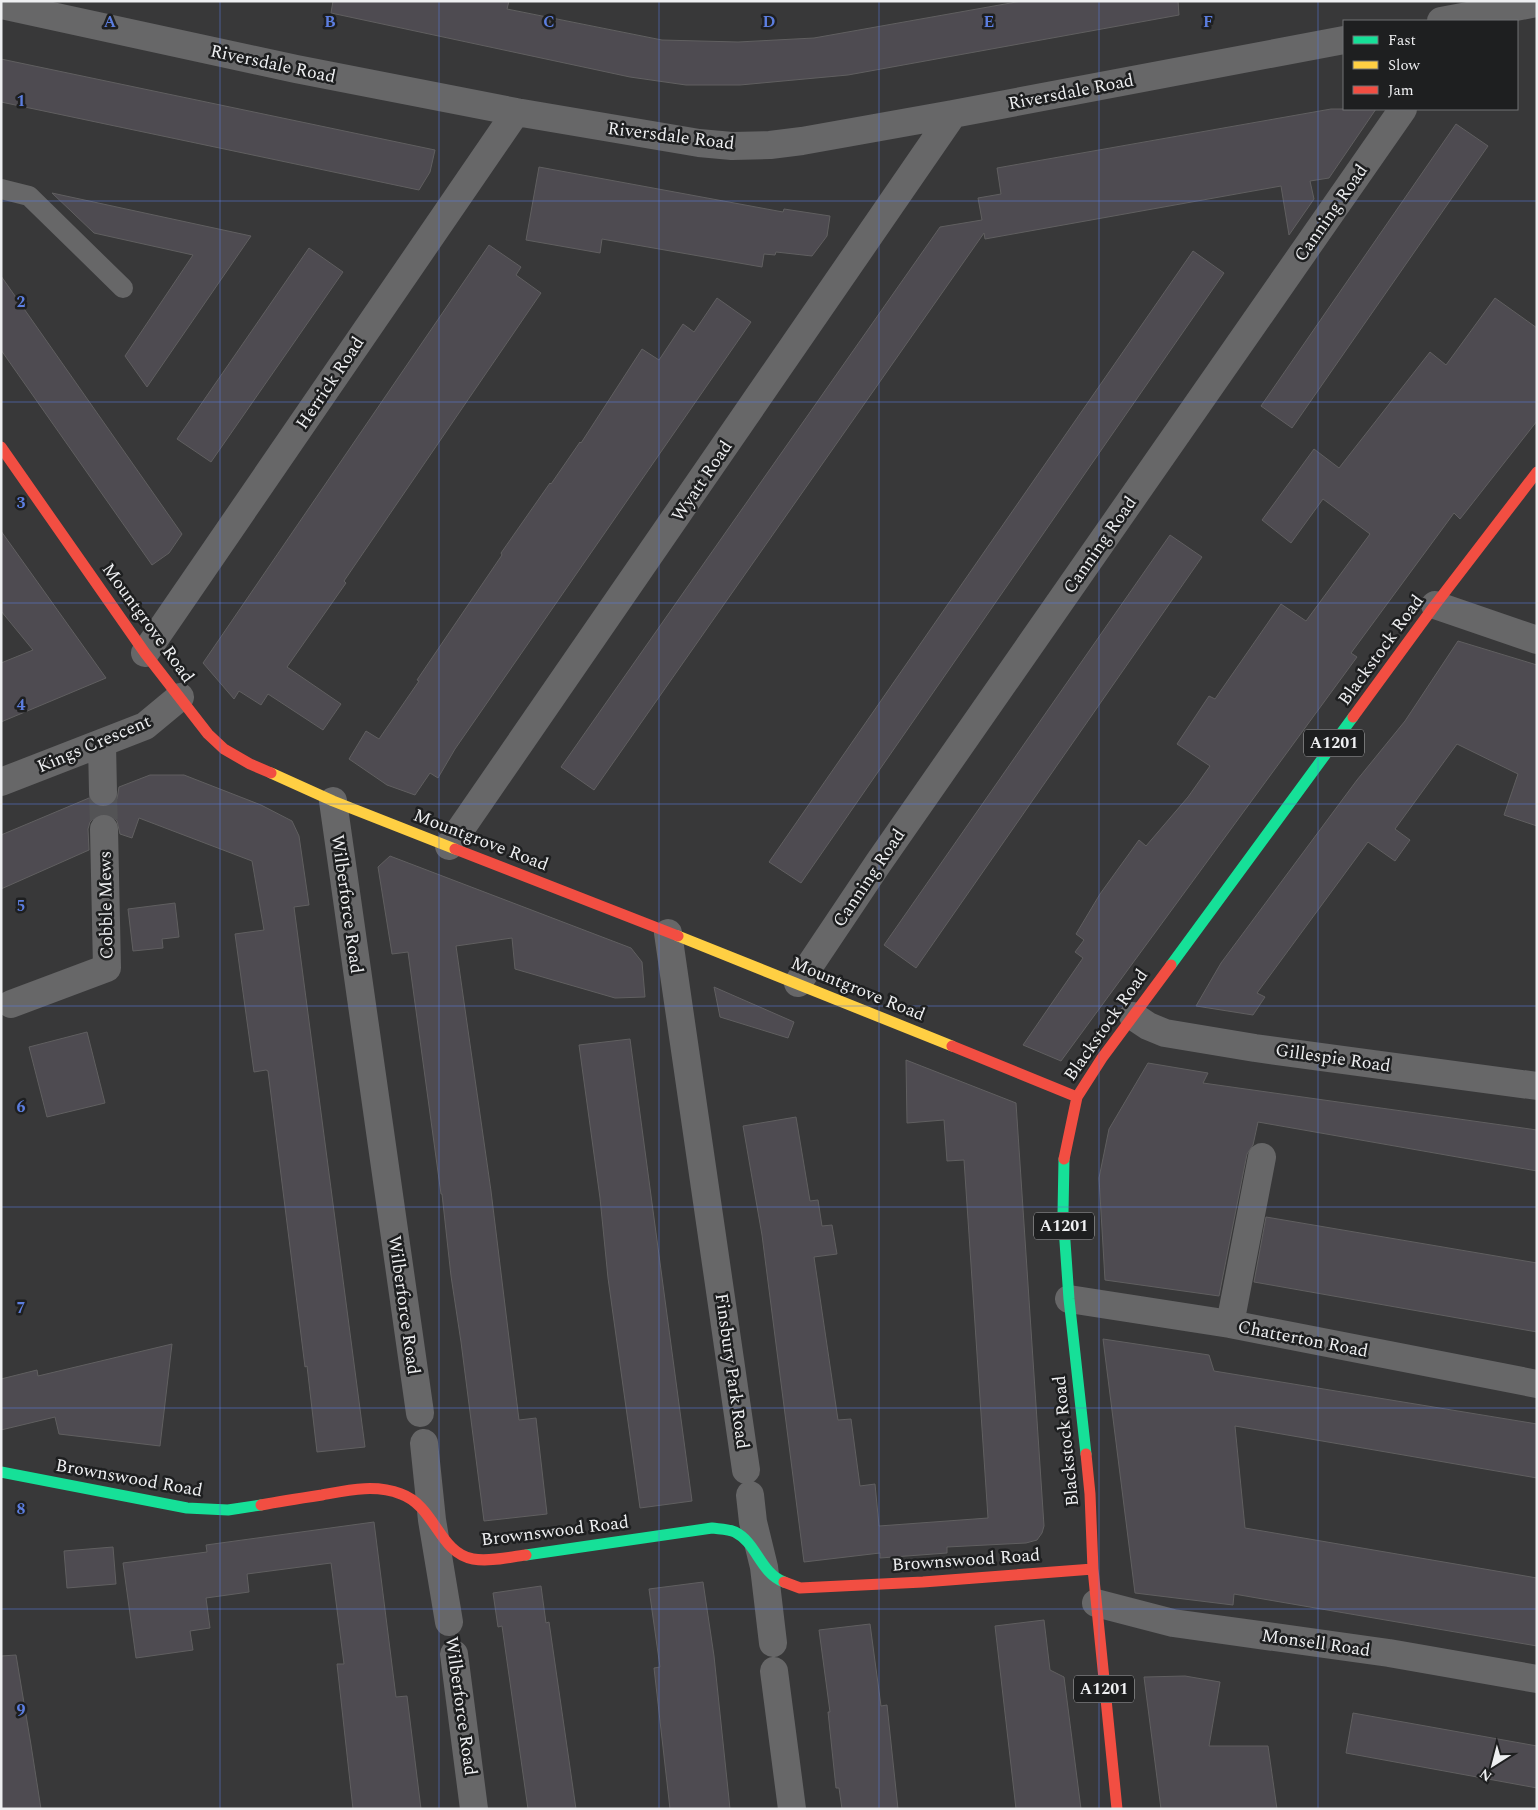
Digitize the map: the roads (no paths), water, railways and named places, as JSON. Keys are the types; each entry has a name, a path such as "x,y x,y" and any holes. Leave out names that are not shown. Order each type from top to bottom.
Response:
{"main road":[{"name":"Mountgrove Road","path":"1,447 145,653 208,734 224,749 250,764 333,801 798,982 1077,1097"},
{"name":"Blackstock Road","path":"1117,1809 1104,1700 1093,1569 1090,1494 1069,1299 1062,1213 1063,1164 1077,1097 1102,1058 1435,605 1537,472"},
{"name":"Brownswood Road","path":"1,1472 195,1509 228,1510 364,1488 383,1488 404,1495 419,1504 432,1520 442,1538 454,1550 471,1559 490,1560 712,1528 735,1532 748,1542 764,1567 779,1580 800,1588 923,1582 1093,1569"}],"street":[{"path":"1457,20 1530,3"},
{"name":"Riversdale Road","path":"1,5 296,69 516,112 699,143 732,146 770,145 802,141 1343,40"},
{"name":"Canning Road","path":"798,982 879,862 1402,110"},
{"name":"Herrick Road","path":"145,653 516,112"},
{"name":"Wyatt Road","path":"449,846 954,114"},
{"path":"1435,605 1537,640"},
{"name":"Kings Crescent","path":"1,782 145,726 180,697"},
{"path":"102,744 103,792"},
{"name":"Wilberforce Road","path":"333,801 420,1413"},
{"name":"Cobble Mews","path":"11,1004 107,968 104,829"},
{"name":"Finsbury Park Road","path":"668,932 754,1522 764,1567 773,1643"},
{"name":"Gillespie Road","path":"1133,1016 1148,1026 1164,1033 1255,1048 1537,1086"},
{"path":"1230,1324 1262,1157"},
{"name":"Chatterton Road","path":"1069,1299 1230,1324 1537,1384"},
{"name":"Wilberforce Road","path":"424,1443 432,1520 449,1622"},
{"name":"Monsell Road","path":"1096,1604 1173,1623 1389,1653 1537,1679"},
{"name":"Wilberforce Road","path":"454,1654 474,1809"},
{"name":"Finsbury Park Road","path":"774,1671 792,1809"}],"lane":[{"path":"1,189 29,196 123,288"},
{"name":"Wilberforce Road","path":"420,1413 424,1443"},
{"name":"Wilberforce Road","path":"449,1622 454,1654"},
{"name":"Finsbury Park Road","path":"773,1643 774,1671"}],"tunnel":[{"path":"103,792 104,829"}]}
